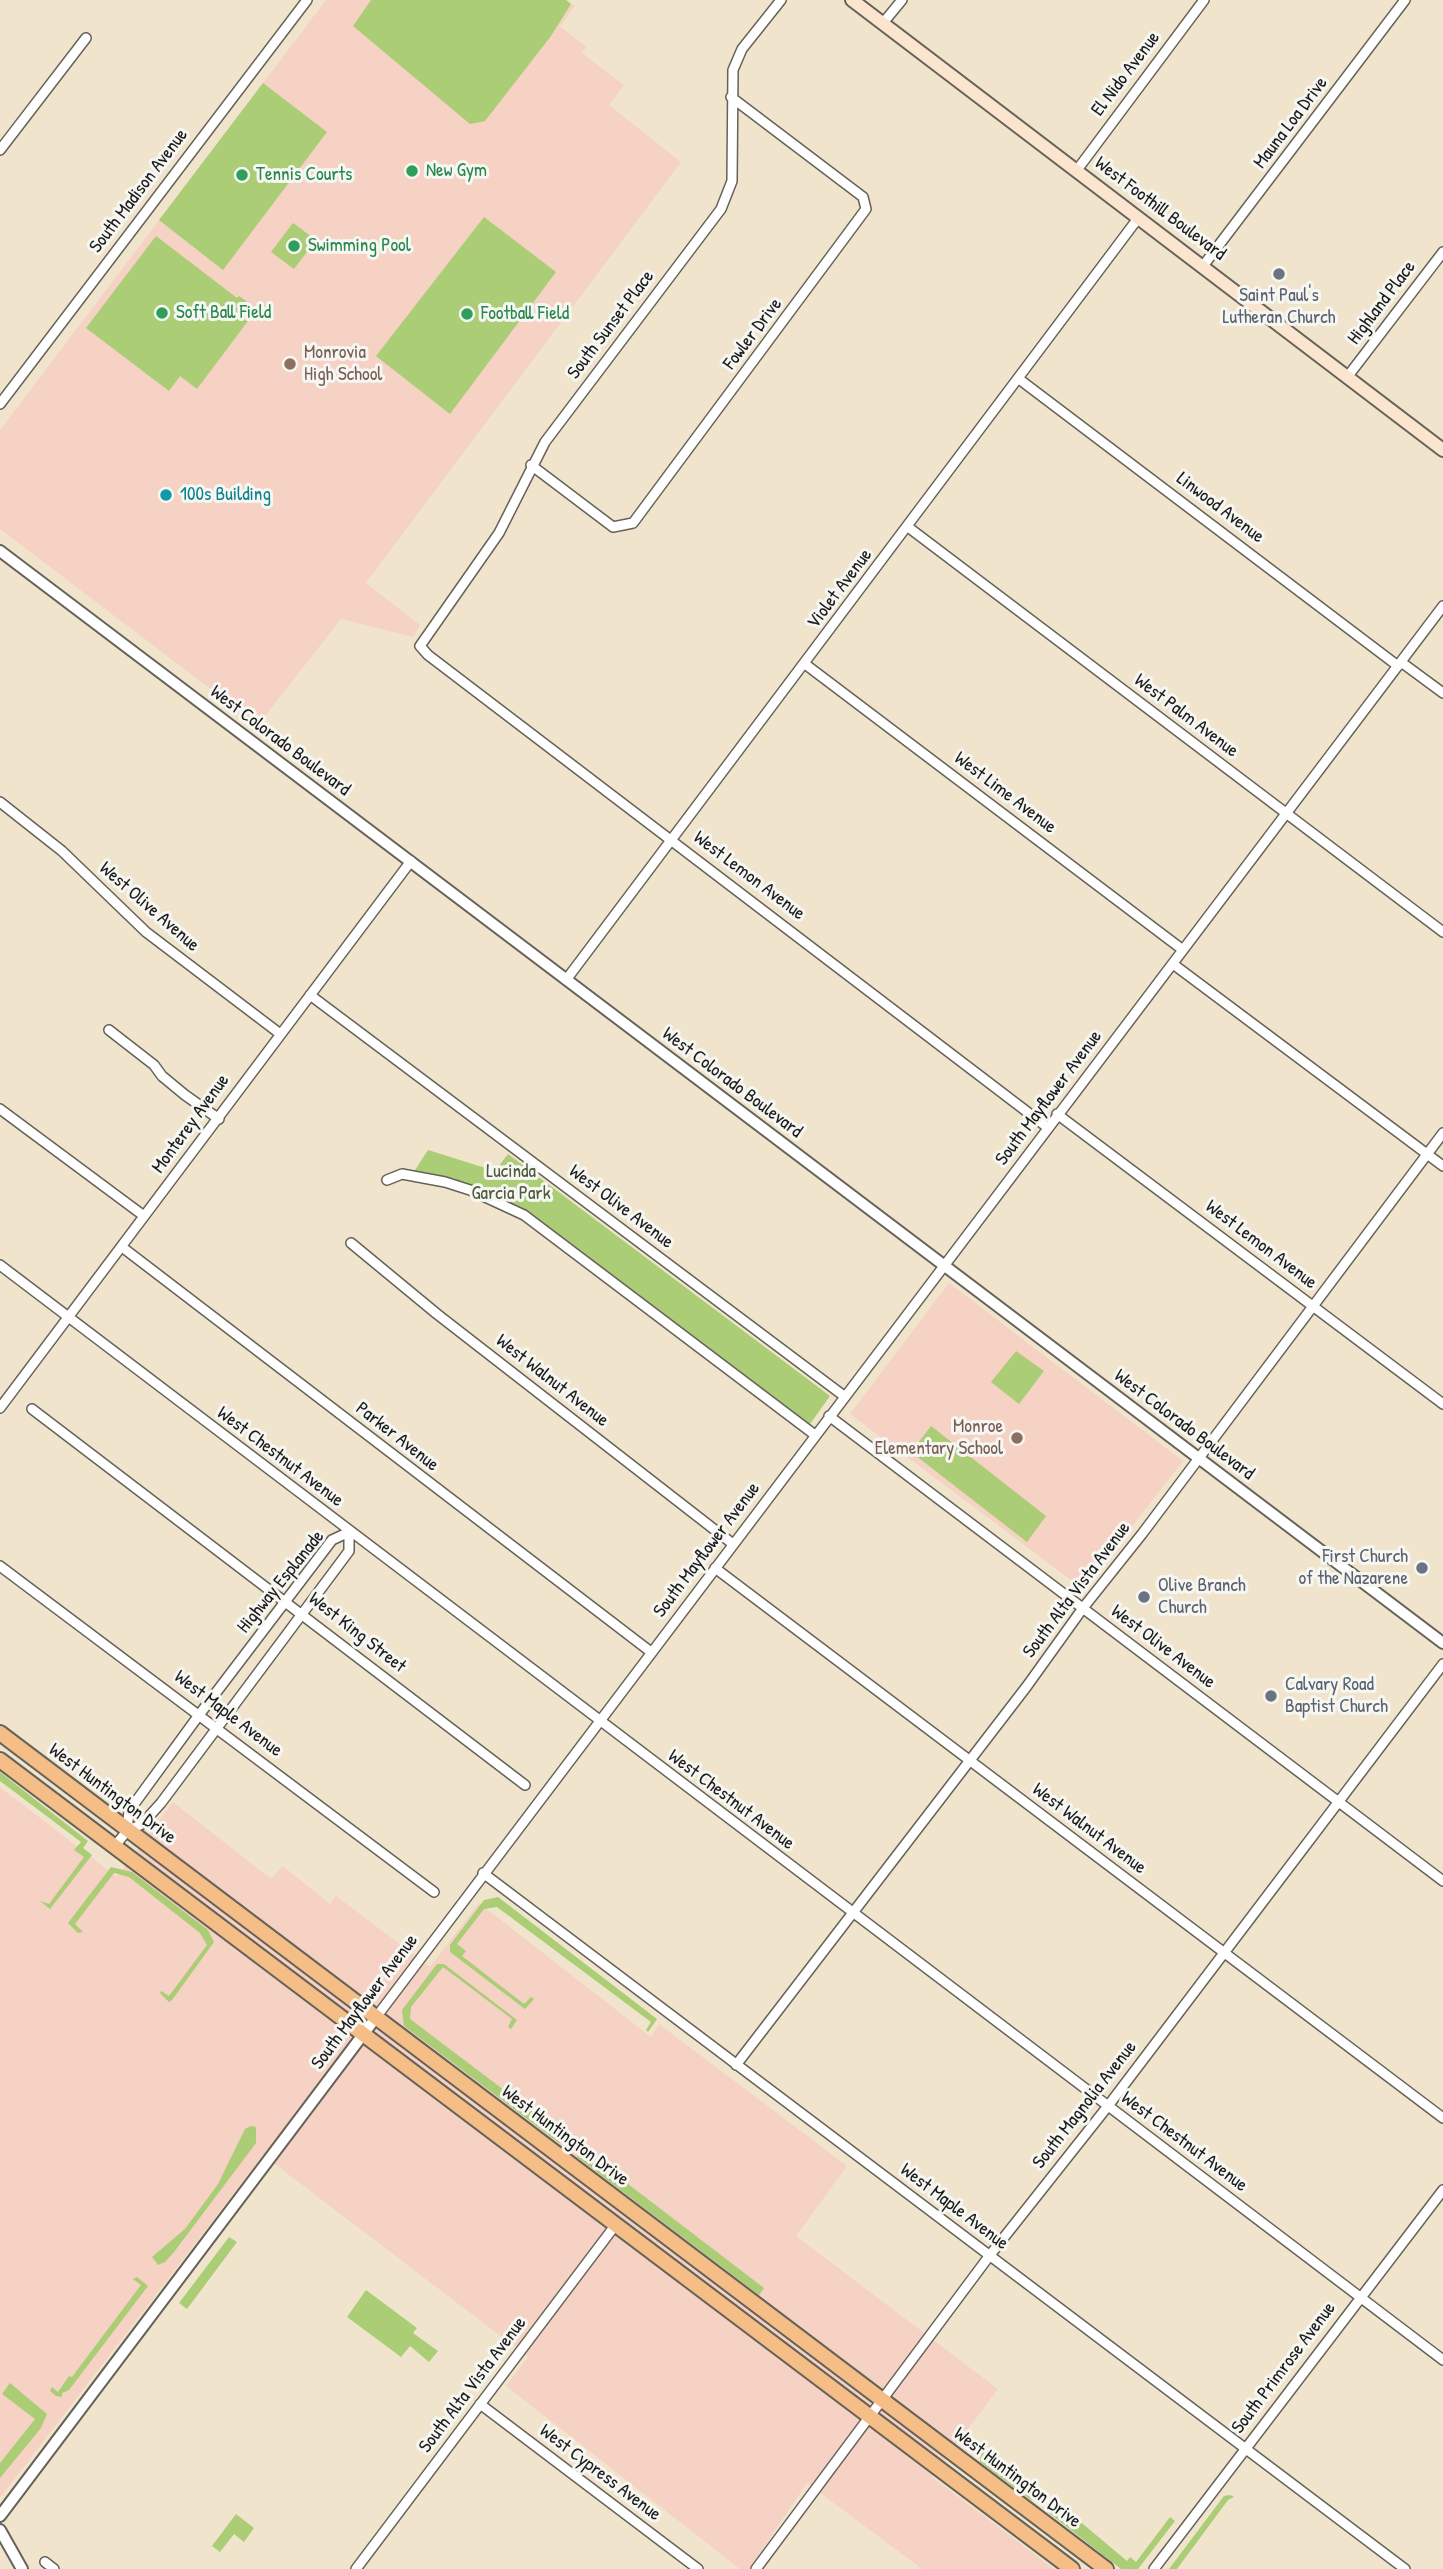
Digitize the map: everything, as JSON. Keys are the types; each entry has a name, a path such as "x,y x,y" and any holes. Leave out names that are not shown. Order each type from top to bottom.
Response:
{"main road":[{"name":"West Foothill Boulevard","path":"852,0 1443,450"},
{"name":"West Huntington Drive","path":"0,1733 1106,2569"},
{"name":"West Huntington Drive","path":"0,1759 522,2150 1072,2569"},
{"path":"522,2150 533,2147 565,2171 576,2177 588,2178"},
{"path":"617,2222 633,2221 664,2244 682,2249"}],"street":[{"name":"South Madison Avenue","path":"0,404 307,0"},
{"name":"South Sunset Place","path":"428,655 420,646 423,639 499,533 531,465 545,442 722,209 732,181 733,70 743,49 781,0"},
{"path":"883,23 902,0"},
{"name":"El Nido Avenue","path":"1077,170 1204,0"},
{"name":"Mauna Loa Drive","path":"1203,266 1405,0"},
{"path":"0,150 86,38"},
{"name":"Fowler Drive","path":"531,465 613,527 633,523 866,209 863,197 731,97"},
{"name":"Violet Avenue","path":"566,979 1139,217"},
{"name":"Highland Place","path":"1348,376 1443,252"},
{"name":"Linwood Avenue","path":"1019,380 1399,664 1443,693"},
{"name":"West Palm Avenue","path":"908,527 1443,932"},
{"name":"West Colorado Boulevard","path":"0,551 1443,1643"},
{"name":"South Mayflower Avenue","path":"0,2516 943,1264 1443,606"},
{"name":"West Lemon Avenue","path":"428,655 1047,1127"},
{"name":"West Lime Avenue","path":"805,664 1183,950"},
{"name":"West Olive Avenue","path":"0,802 62,851 146,932 279,1033"},
{"name":"Monterey Avenue","path":"0,1408 219,1119 279,1033 411,861"},
{"path":"1173,964 1443,1166"},
{"name":"West Olive Avenue","path":"310,995 844,1396"},
{"path":"109,1030 154,1065 162,1076 185,1095 219,1119"},
{"path":"0,1109 144,1216"},
{"name":"West Lemon Avenue","path":"1057,1114 1443,1404"},
{"name":"South Alta Vista Avenue","path":"736,2065 1142,1534 1197,1457 1443,1133"},
{"path":"387,1180 402,1174 445,1182 482,1194 524,1215 815,1435"},
{"name":"West Walnut Avenue","path":"351,1243 437,1314 733,1544"},
{"name":"Parker Avenue","path":"122,1247 651,1652"},
{"name":"West Chestnut Avenue","path":"0,1265 1443,2360"},
{"name":"West King Street","path":"32,1409 286,1600 524,1785"},
{"name":"West Olive Avenue","path":"829,1416 1443,1881"},
{"name":"Highway Esplanade","path":"114,1847 127,1831 142,1824 161,1804 349,1551 349,1532 332,1540 200,1715 129,1811 127,1831"},
{"name":"West Maple Avenue","path":"0,1566 434,1892"},
{"name":"West Walnut Avenue","path":"715,1568 1443,2118"},
{"name":"South Magnolia Avenue","path":"756,2569 990,2255 1108,2106 1443,1664"},
{"name":"West Maple Avenue","path":"483,1873 1405,2569"},
{"name":"South Primrose Avenue","path":"1154,2569 1443,2190"},
{"name":"South Alta Vista Avenue","path":"356,2569 617,2222"},
{"name":"West Cypress Avenue","path":"480,2404 698,2569"},
{"path":"0,2530 22,2569"},
{"path":"45,2562 54,2569"}],"shaded area":[{"name":"Monrovia High School","path":"326,0 566,0 575,6 560,26 586,47 582,53 624,85 609,105 681,162 366,583 420,625 413,637 341,619 258,725 0,529 0,430"},
{"name":"Monroe Elementary School","path":"949,1283 1183,1461 1083,1589 850,1414"},
{"path":"0,1787 117,1877 173,1802 271,1879 283,1866 330,1904 336,1896 430,1967 479,1903 651,2037 659,2024 847,2166 796,2236 998,2389 932,2477 1054,2569 922,2569 807,2483 749,2569 740,2569 506,2386 528,2357 263,2155 0,2498"}],"green space":[{"path":"371,0 566,0 571,4 551,36 485,121 470,124 353,26"},
{"name":"Tennis Courts","path":"263,83 327,132 223,270 159,220"},
{"name":"Football Field","path":"484,217 556,272 450,414 376,356"},
{"name":"Swimming Pool","path":"293,223 316,240 294,269 271,252"},
{"name":"Soft Ball Field","path":"156,236 237,298 239,296 257,309 197,389 180,376 169,391 86,328"},
{"name":"Lucinda Garcia Park","path":"428,1150 495,1171 508,1154 830,1396 810,1424 526,1214 413,1173"},
{"path":"1016,1351 1044,1371 1019,1404 991,1382"},
{"path":"931,1426 1046,1516 1027,1542 911,1452"},
{"path":"0,1772 88,1841 83,1848 92,1855 50,1909 40,1901 49,1904 84,1857 74,1850 81,1842 0,1781"},
{"path":"111,1867 132,1872 208,1930 214,1942 169,2002 161,1991 169,1996 207,1945 200,1933 129,1877 114,1873 75,1924 83,1932 78,1933 68,1923"},
{"path":"498,1897 657,2019 648,2032 646,2030 651,2022 497,1907 484,1909 457,1944 466,1951 462,1956 524,2004 531,1997 534,1999 525,2009 450,1952 450,1945 484,1900"},
{"path":"437,1964 444,1964 517,2020 511,2029 508,2027 512,2019 443,1967 411,2007 410,2019 566,2137 562,2142 559,2143 404,2026 402,2010"},
{"path":"256,2127 256,2143 174,2252 158,2265 152,2257 185,2229 218,2184 245,2129"},
{"path":"581,2148 764,2288 759,2295 577,2157"},
{"path":"229,2237 237,2242 187,2309 179,2303"},
{"path":"137,2277 148,2286 69,2390 62,2393 62,2397 56,2396 50,2391 52,2387 58,2392 69,2376 72,2377 141,2285 133,2279"},
{"path":"366,2290 417,2328 413,2333 438,2351 429,2362 410,2346 401,2357 347,2317"},
{"path":"10,2383 47,2414 41,2428 0,2478 0,2463 35,2419 2,2394"},
{"path":"981,2452 985,2452 1039,2492 1036,2498 1031,2500 980,2462"},
{"path":"1224,2496 1234,2497 1228,2500 1177,2569 1169,2569"},
{"path":"1052,2504 1077,2519 1127,2561 1130,2557 1136,2562 1170,2517 1175,2521 1138,2569 1121,2569 1049,2513"},
{"path":"236,2514 254,2528 244,2542 234,2534 220,2552 212,2546"}],"place":[{"name":"New Gym","path":"412,171"},
{"name":"Tennis Courts","path":"242,175"},
{"name":"Swimming Pool","path":"294,246"},
{"name":"Saint Paul's Lutheran Church","path":"1279,274"},
{"name":"Soft Ball Field","path":"162,313"},
{"name":"Football Field","path":"467,314"},
{"name":"Monrovia High School","path":"290,364"},
{"name":"100s Building","path":"166,495"},
{"name":"Monroe Elementary School","path":"1017,1438"},
{"name":"First Church of the Nazarene","path":"1422,1568"},
{"name":"Olive Branch Church","path":"1144,1597"},
{"name":"Calvary Road Baptist Church","path":"1271,1696"}]}
